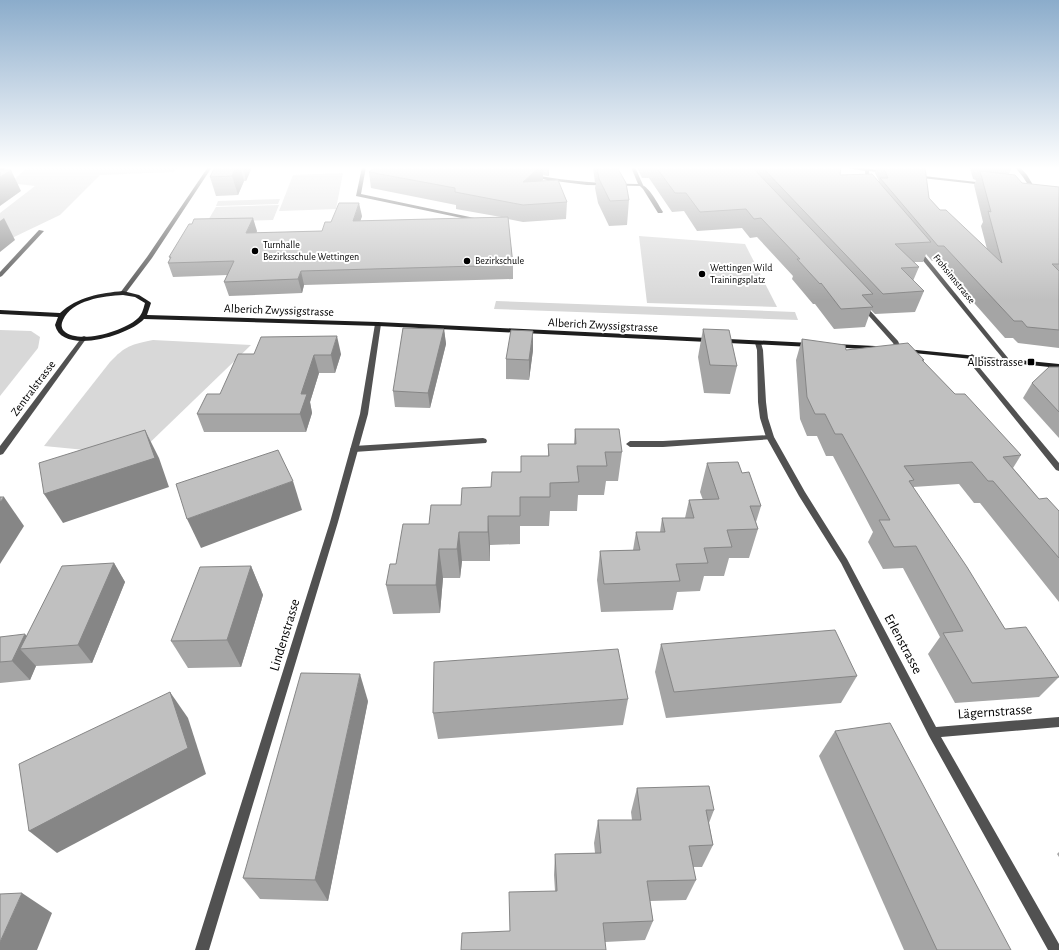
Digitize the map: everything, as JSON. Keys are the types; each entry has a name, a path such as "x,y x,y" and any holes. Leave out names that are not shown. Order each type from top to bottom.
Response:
{"street":[{"path":"123,293 180,211"},
{"path":"434,211 488,221"},
{"path":"0,275 41,231"},
{"name":"Frohsinnstrasse","path":"916,248 1006,359"},
{"path":"123,293 144,298 148,304 149,310 136,324 124,331 110,335 84,338 64,334 59,329 58,322 62,314 80,302 94,297 123,293"},
{"path":"860,303 896,342 899,350"},
{"path":"0,312 62,314"},
{"name":"Alberich Zwyssigstrasse","path":"144,317 378,324 818,345"},
{"name":"Lindenstrasse","path":"202,950 332,530 364,414 378,324"},
{"name":"Zentralstrasse","path":"0,452 84,338"},
{"name":"Erlenstrasse","path":"758,343 760,350 764,418 770,437 802,494 844,561 933,732 1055,950"},
{"path":"826,345 884,349"},
{"path":"892,349 1006,359 1059,366"},
{"path":"972,356 976,368 1059,468"},
{"path":"630,444 663,444 770,437"},
{"path":"354,449 483,442"},
{"name":"Lägernstrasse","path":"933,732 1059,722"}],"shaded area":[{"path":"2,211 64,211 60,215 12,238 0,237 0,213"},
{"path":"213,211 276,211 273,220 207,222"},
{"name":"Wettingen Wild Trainingsplatz","path":"639,236 745,244 777,307 647,303"},
{"path":"496,301 795,312 798,320 494,309"},
{"path":"0,330 31,331 40,337 38,348 0,396"},
{"path":"153,340 251,345 137,455 44,446 110,362 120,352 129,346"}],"building":[{"path":"335,211 356,211 353,221 508,217 513,265 301,271 298,279 224,282 234,261 168,263 171,257 169,257 189,224 192,224 194,219 253,218 246,233 322,231 325,222 331,222"},
{"path":"748,211 794,211 873,294 862,295 873,307 841,309 821,283 820,284 797,259 800,259 761,218 754,219"},
{"path":"804,211 904,211 931,242 895,244 919,267 901,268 924,291 883,294"},
{"path":"908,211 947,211 1002,263 988,211 1059,211 1059,264 1052,264 1059,271 1059,330 1027,327 1022,321 1014,321 944,246 938,246"},
{"path":"403,328 444,329 428,393 393,391"},
{"path":"703,329 729,330 737,366 710,365"},
{"path":"511,330 533,331 529,360 506,359"},
{"path":"337,336 331,355 314,355 301,394 307,394 300,414 197,414 207,394 220,394 238,354 254,354 261,337"},
{"path":"802,339 845,345 846,350 908,343 924,360 922,360 955,394 965,394 1021,455 1003,457 1039,499 1047,498 1059,511 1059,558 993,481 988,481 972,462 904,466 914,480 909,481 967,567 1005,629 1026,627 1059,677 972,683 943,633 963,631 916,546 894,547 879,520 890,520 842,434 835,434 825,414 815,414 807,397"},
{"path":"1049,367 1059,367 1059,412 1032,383"},
{"path":"575,429 619,429 622,452 605,452 607,466 577,466 579,482 550,483 550,497 520,497 520,516 488,516 488,532 459,532 457,549 439,549 436,585 386,585 390,564 396,564 403,524 429,524 431,505 461,505 462,488 491,487 492,472 521,472 521,456 549,456 548,444 576,444"},
{"path":"145,430 155,458 44,494 39,463"},
{"path":"278,450 293,481 187,519 176,484"},
{"path":"738,462 742,473 749,472 761,506 750,506 758,529 727,530 732,547 704,548 708,563 676,564 680,581 604,584 600,551 640,550 636,532 665,532 662,518 694,518 689,500 719,499 707,463"},
{"path":"114,563 78,645 20,649 62,566"},
{"path":"251,566 227,640 171,641 200,567"},
{"path":"835,630 857,676 674,692 661,644"},
{"path":"25,634 12,661 0,662 0,637"},
{"path":"618,649 628,699 433,713 434,662"},
{"path":"301,673 360,674 315,880 243,878"},
{"path":"170,692 188,748 29,831 19,764"},
{"path":"890,723 1011,950 937,950 835,731"},
{"path":"709,786 714,810 706,810 713,845 689,846 696,880 647,881 653,921 603,923 606,950 461,950 462,933 510,931 509,892 557,891 555,854 601,853 598,820 641,820 637,788"},
{"path":"22,893 0,942 0,894"}],"place":[{"name":"Turnhalle Bezirksschule Wettingen","path":"255,251"},
{"name":"Bezirkschule","path":"467,261"},
{"name":"Wettingen Wild Trainingsplatz","path":"702,274"},
{"name":"Albisstrasse","path":"1031,362"}]}
